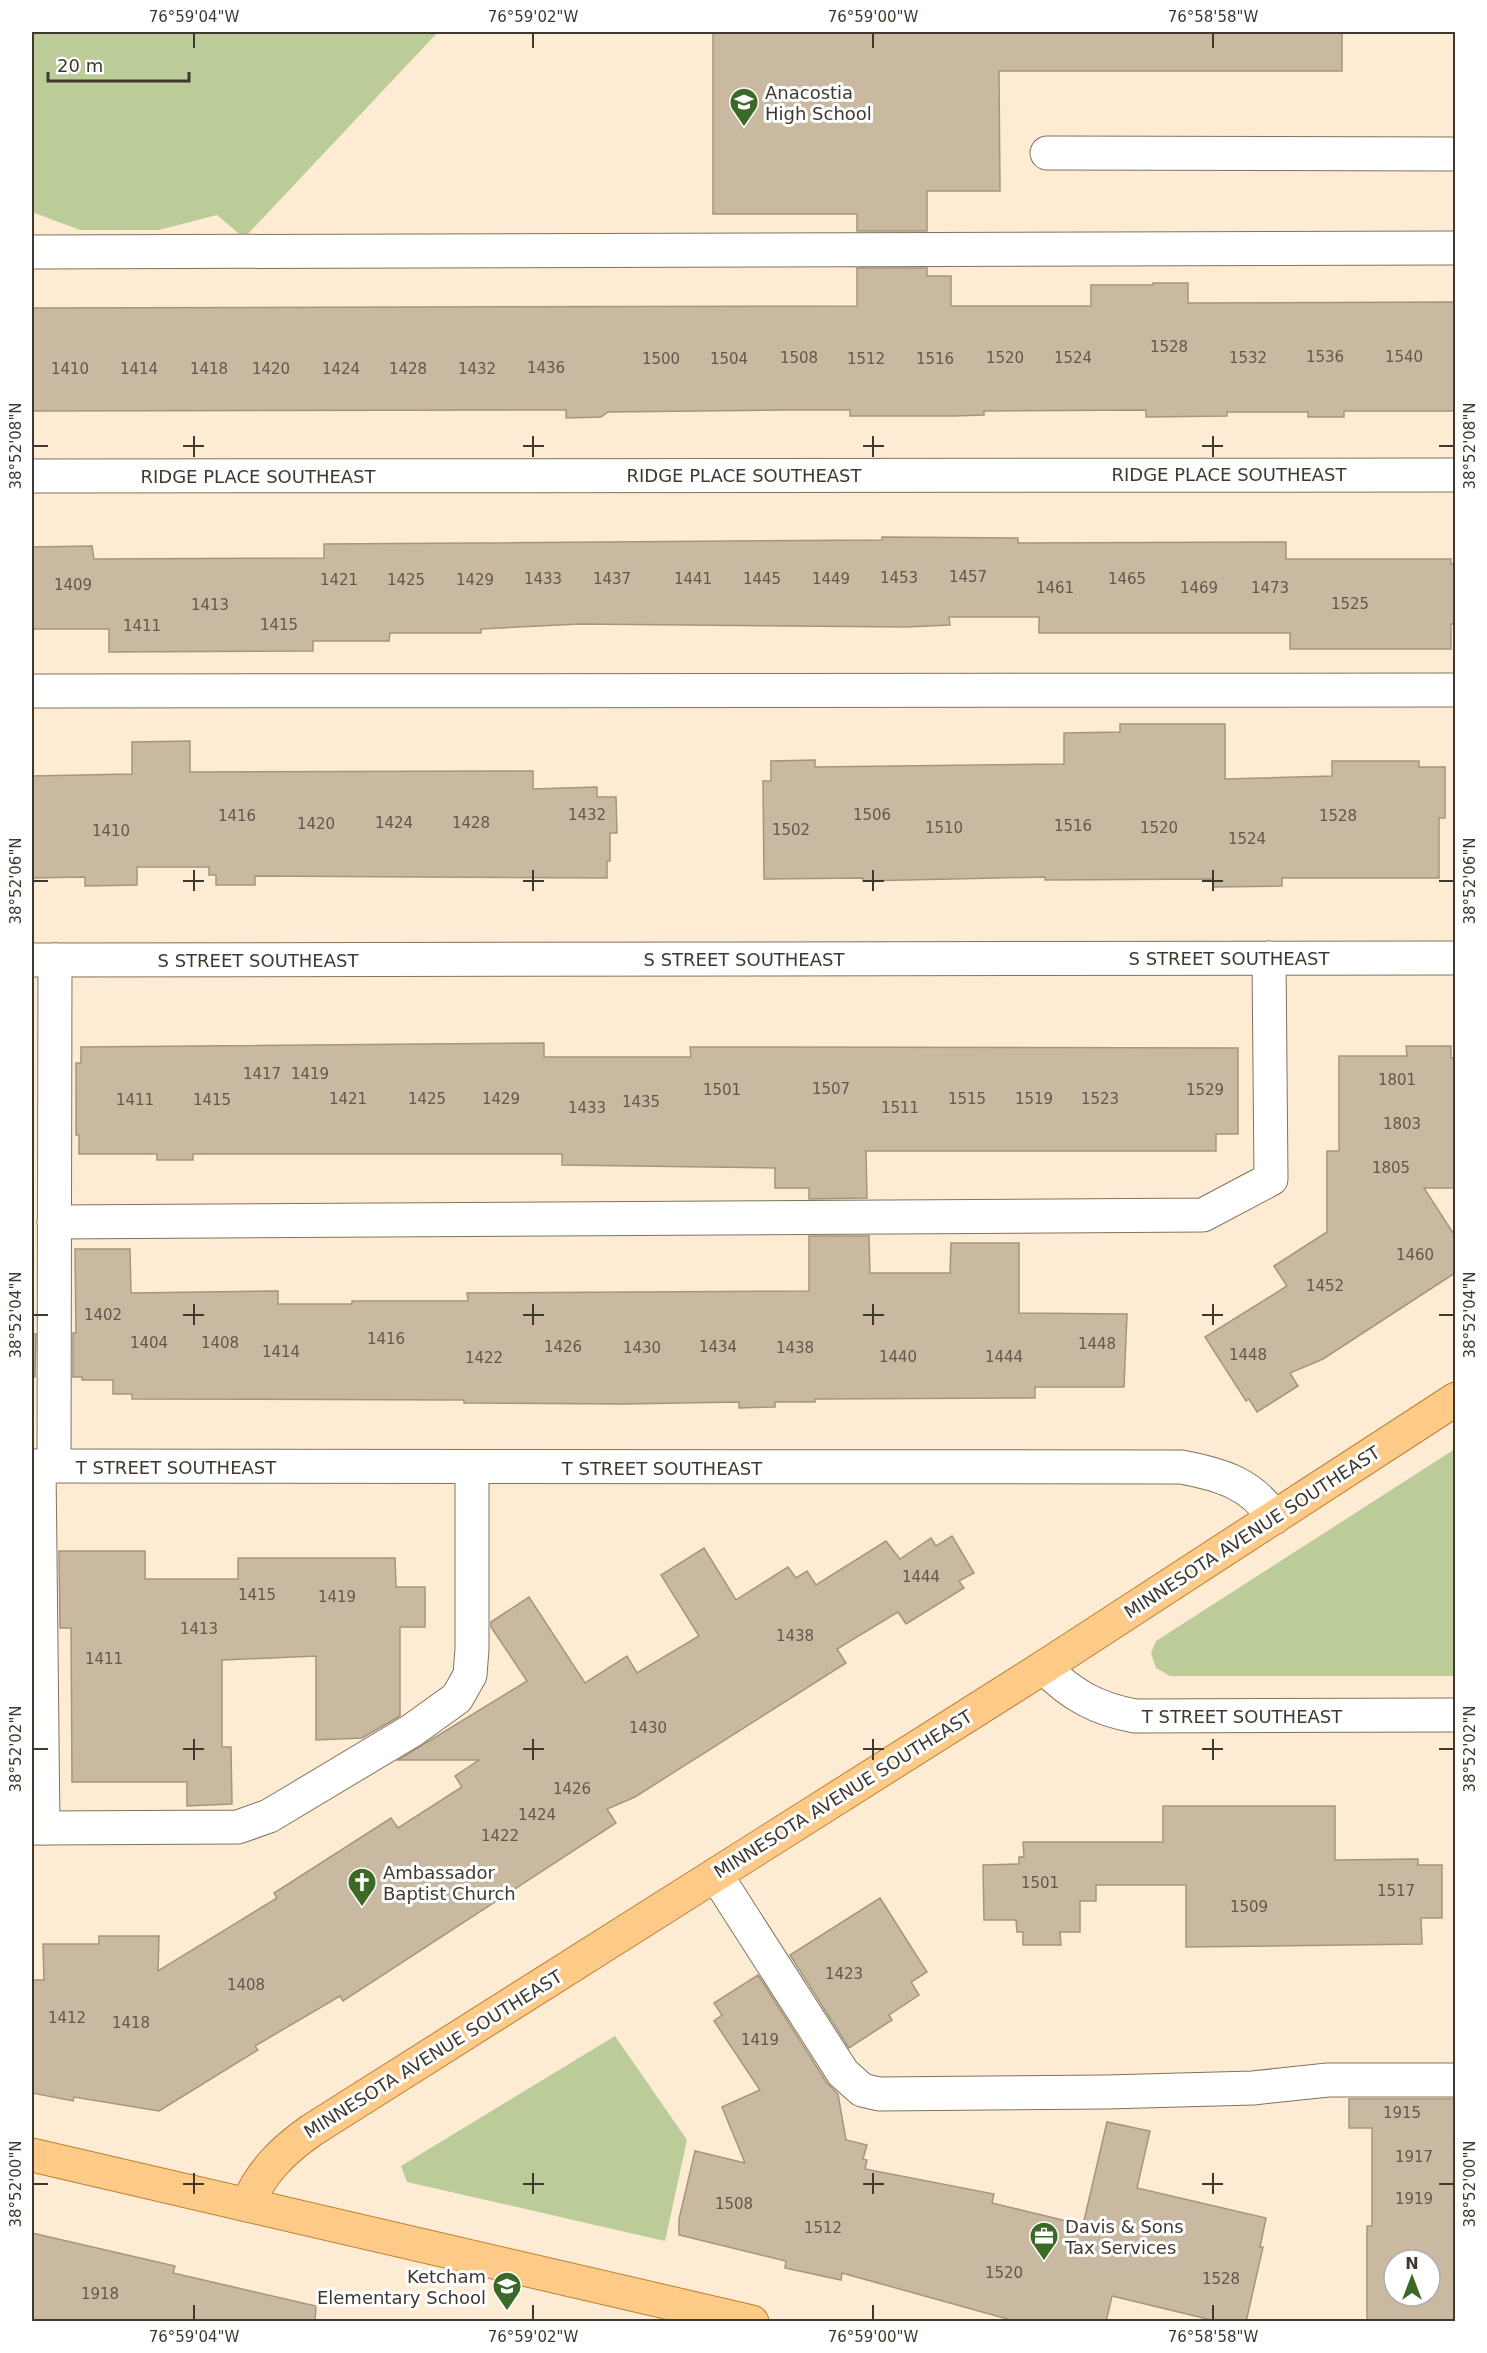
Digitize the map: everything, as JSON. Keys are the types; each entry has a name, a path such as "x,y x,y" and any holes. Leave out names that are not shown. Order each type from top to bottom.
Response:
{"main road":[{"name":"MINNESOTA AVENUE SOUTHEAST","path":"247,2205 260,2179 295,2142 1044,1667 1455,1399"},
{"path":"32,2155 752,2322"}],"street":[{"path":"1047,153 1455,154"},
{"path":"32,252 1455,248"},
{"name":"RIDGE PLACE SOUTHEAST","path":"32,476 1455,475"},
{"path":"32,691 1455,690"},
{"path":"54,1222 1203,1215 1271,1179 1269,958"},
{"name":"S STREET SOUTHEAST","path":"43,960 1455,958"},
{"path":"43,960 54,1222 42,1466 37,1828 238,1827 279,1810 411,1731 457,1698 470,1675 472,1649 472,1468"},
{"name":"T STREET SOUTHEAST","path":"42,1466 1181,1467 1214,1473 1240,1484 1266,1506 1274,1518"},
{"name":"T STREET SOUTHEAST","path":"1044,1667 1062,1686 1084,1701 1109,1711 1135,1716 1455,1715"},
{"path":"716,1875 843,2073 862,2090 879,2094 1106,2092 1253,2088 1328,2080 1455,2080"}],"green space":[{"path":"32,32 438,32 244,238 217,215 159,230 80,230 32,212"},
{"path":"1455,1449 1455,1676 1170,1676 1156,1668 1151,1653 1156,1641"},
{"path":"615,2036 687,2140 665,2241 407,2182 401,2166"}],"building":[{"path":"713,32 1342,32 1342,71 999,71 1000,191 927,191 927,231 857,231 857,214 713,214"},
{"path":"857,268 927,268 927,276 951,276 951,306 1091,306 1091,285 1153,285 1153,283 1188,283 1188,303 1455,302 1455,411 1344,411 1344,417 1308,417 1308,412 1227,412 1227,416 1146,417 1146,410 984,411 984,415 850,416 850,410 782,410 608,412 601,417 566,418 566,410 32,411 32,308 857,306"},
{"path":"882,537 1018,538 1018,543 1286,542 1286,559 1451,559 1451,564 1455,564 1455,624 1451,624 1451,649 1290,649 1290,633 1039,633 1039,617 949,617 950,625 906,627 579,624 481,629 481,633 390,633 389,641 313,641 313,651 109,652 109,629 32,629 32,547 92,546 94,559 324,558 324,544 882,540"},
{"path":"1120,724 1225,724 1225,779 1332,776 1332,761 1419,761 1419,767 1445,767 1445,818 1439,818 1439,878 1282,878 1282,886 1213,887 1213,879 1045,880 1045,877 863,881 863,878 764,879 763,781 771,781 771,761 815,760 815,767 1064,764 1064,733 1120,732"},
{"path":"190,741 190,772 533,771 533,789 597,787 597,797 616,797 617,833 610,833 610,861 607,861 607,878 255,876 255,885 216,885 216,875 209,875 209,867 137,867 137,885 85,886 85,877 32,878 32,776 132,774 132,742"},
{"path":"544,1043 544,1057 691,1057 690,1047 1238,1048 1238,1134 1216,1134 1216,1151 866,1151 867,1198 809,1199 809,1188 775,1188 775,1168 562,1165 562,1154 193,1154 193,1160 157,1160 157,1154 79,1154 79,1135 76,1135 76,1063 81,1063 81,1047"},
{"path":"1406,1046 1451,1046 1451,1058 1455,1058 1455,1188 1424,1188 1455,1236 1455,1273 1323,1359 1290,1373 1298,1386 1257,1412 1249,1399 1246,1401 1205,1337 1287,1286 1274,1266 1327,1232 1327,1151 1339,1151 1339,1056 1407,1056"},
{"path":"809,1236 869,1236 870,1273 950,1273 951,1243 1019,1243 1019,1313 1127,1314 1124,1387 1035,1387 1035,1398 815,1399 815,1402 775,1402 775,1407 739,1408 739,1402 623,1404 464,1403 464,1400 132,1399 132,1394 113,1394 113,1380 82,1380 82,1377 73,1377 73,1333 76,1333 75,1249 130,1249 131,1293 278,1291 278,1304 352,1304 352,1301 468,1301 467,1293 809,1291"},
{"path":"32,1334 36,1334 35,1377 32,1377"},
{"path":"952,1536 974,1573 959,1581 964,1588 906,1624 898,1612 837,1649 846,1663 635,1797 607,1809 616,1823 343,2001 340,1996 255,2046 258,2050 159,2111 74,2097 73,2101 32,2093 32,1980 44,1980 43,1944 99,1944 99,1936 159,1936 158,1971 277,1898 274,1893 391,1818 398,1828 462,1787 455,1776 479,1760 398,1760 527,1681 491,1627 491,1622 529,1597 585,1683 627,1656 637,1673 699,1636 661,1575 704,1548 736,1600 788,1567 796,1578 807,1571 816,1585 886,1541 900,1559 931,1538 936,1546"},
{"path":"59,1551 145,1551 145,1579 238,1579 238,1558 395,1558 396,1587 425,1587 425,1627 400,1627 400,1716 362,1738 316,1740 316,1656 222,1660 222,1747 231,1747 232,1804 187,1806 187,1782 72,1782 71,1628 60,1628"},
{"path":"1163,1806 1335,1806 1335,1860 1418,1859 1418,1865 1442,1865 1442,1918 1421,1918 1422,1944 1186,1947 1186,1885 1096,1885 1096,1901 1080,1901 1080,1932 1060,1932 1061,1945 1023,1945 1023,1932 1017,1932 1016,1920 984,1920 983,1865 1019,1864 1019,1857 1024,1857 1023,1842 1163,1842"},
{"path":"880,1898 927,1972 911,1982 919,1995 889,2015 892,2020 849,2048 790,1955"},
{"path":"758,1975 827,2083 838,2094 846,2140 867,2145 863,2159 867,2160 865,2169 994,2194 992,2203 1083,2225 1107,2122 1150,2131 1137,2188 1266,2218 1260,2247 1263,2247 1246,2322 1220,2322 1112,2296 1106,2322 1018,2322 842,2273 841,2280 785,2268 786,2261 679,2235 679,2219 695,2151 745,2163 722,2107 760,2090 714,2021 722,2015 714,2003"},
{"path":"1349,2099 1455,2099 1455,2322 1367,2322 1367,2226 1372,2226 1372,2128 1349,2128"},
{"path":"32,2233 175,2266 173,2273 316,2306 315,2322 32,2322"}],"place":[{"name":"Anacostia High School","path":"744,128"},
{"name":"Ambassador Baptist Church","path":"362,1908"},
{"name":"Davis & Sons Tax Services","path":"1044,2262"},
{"name":"Ketcham Elementary School","path":"507,2312"}]}
